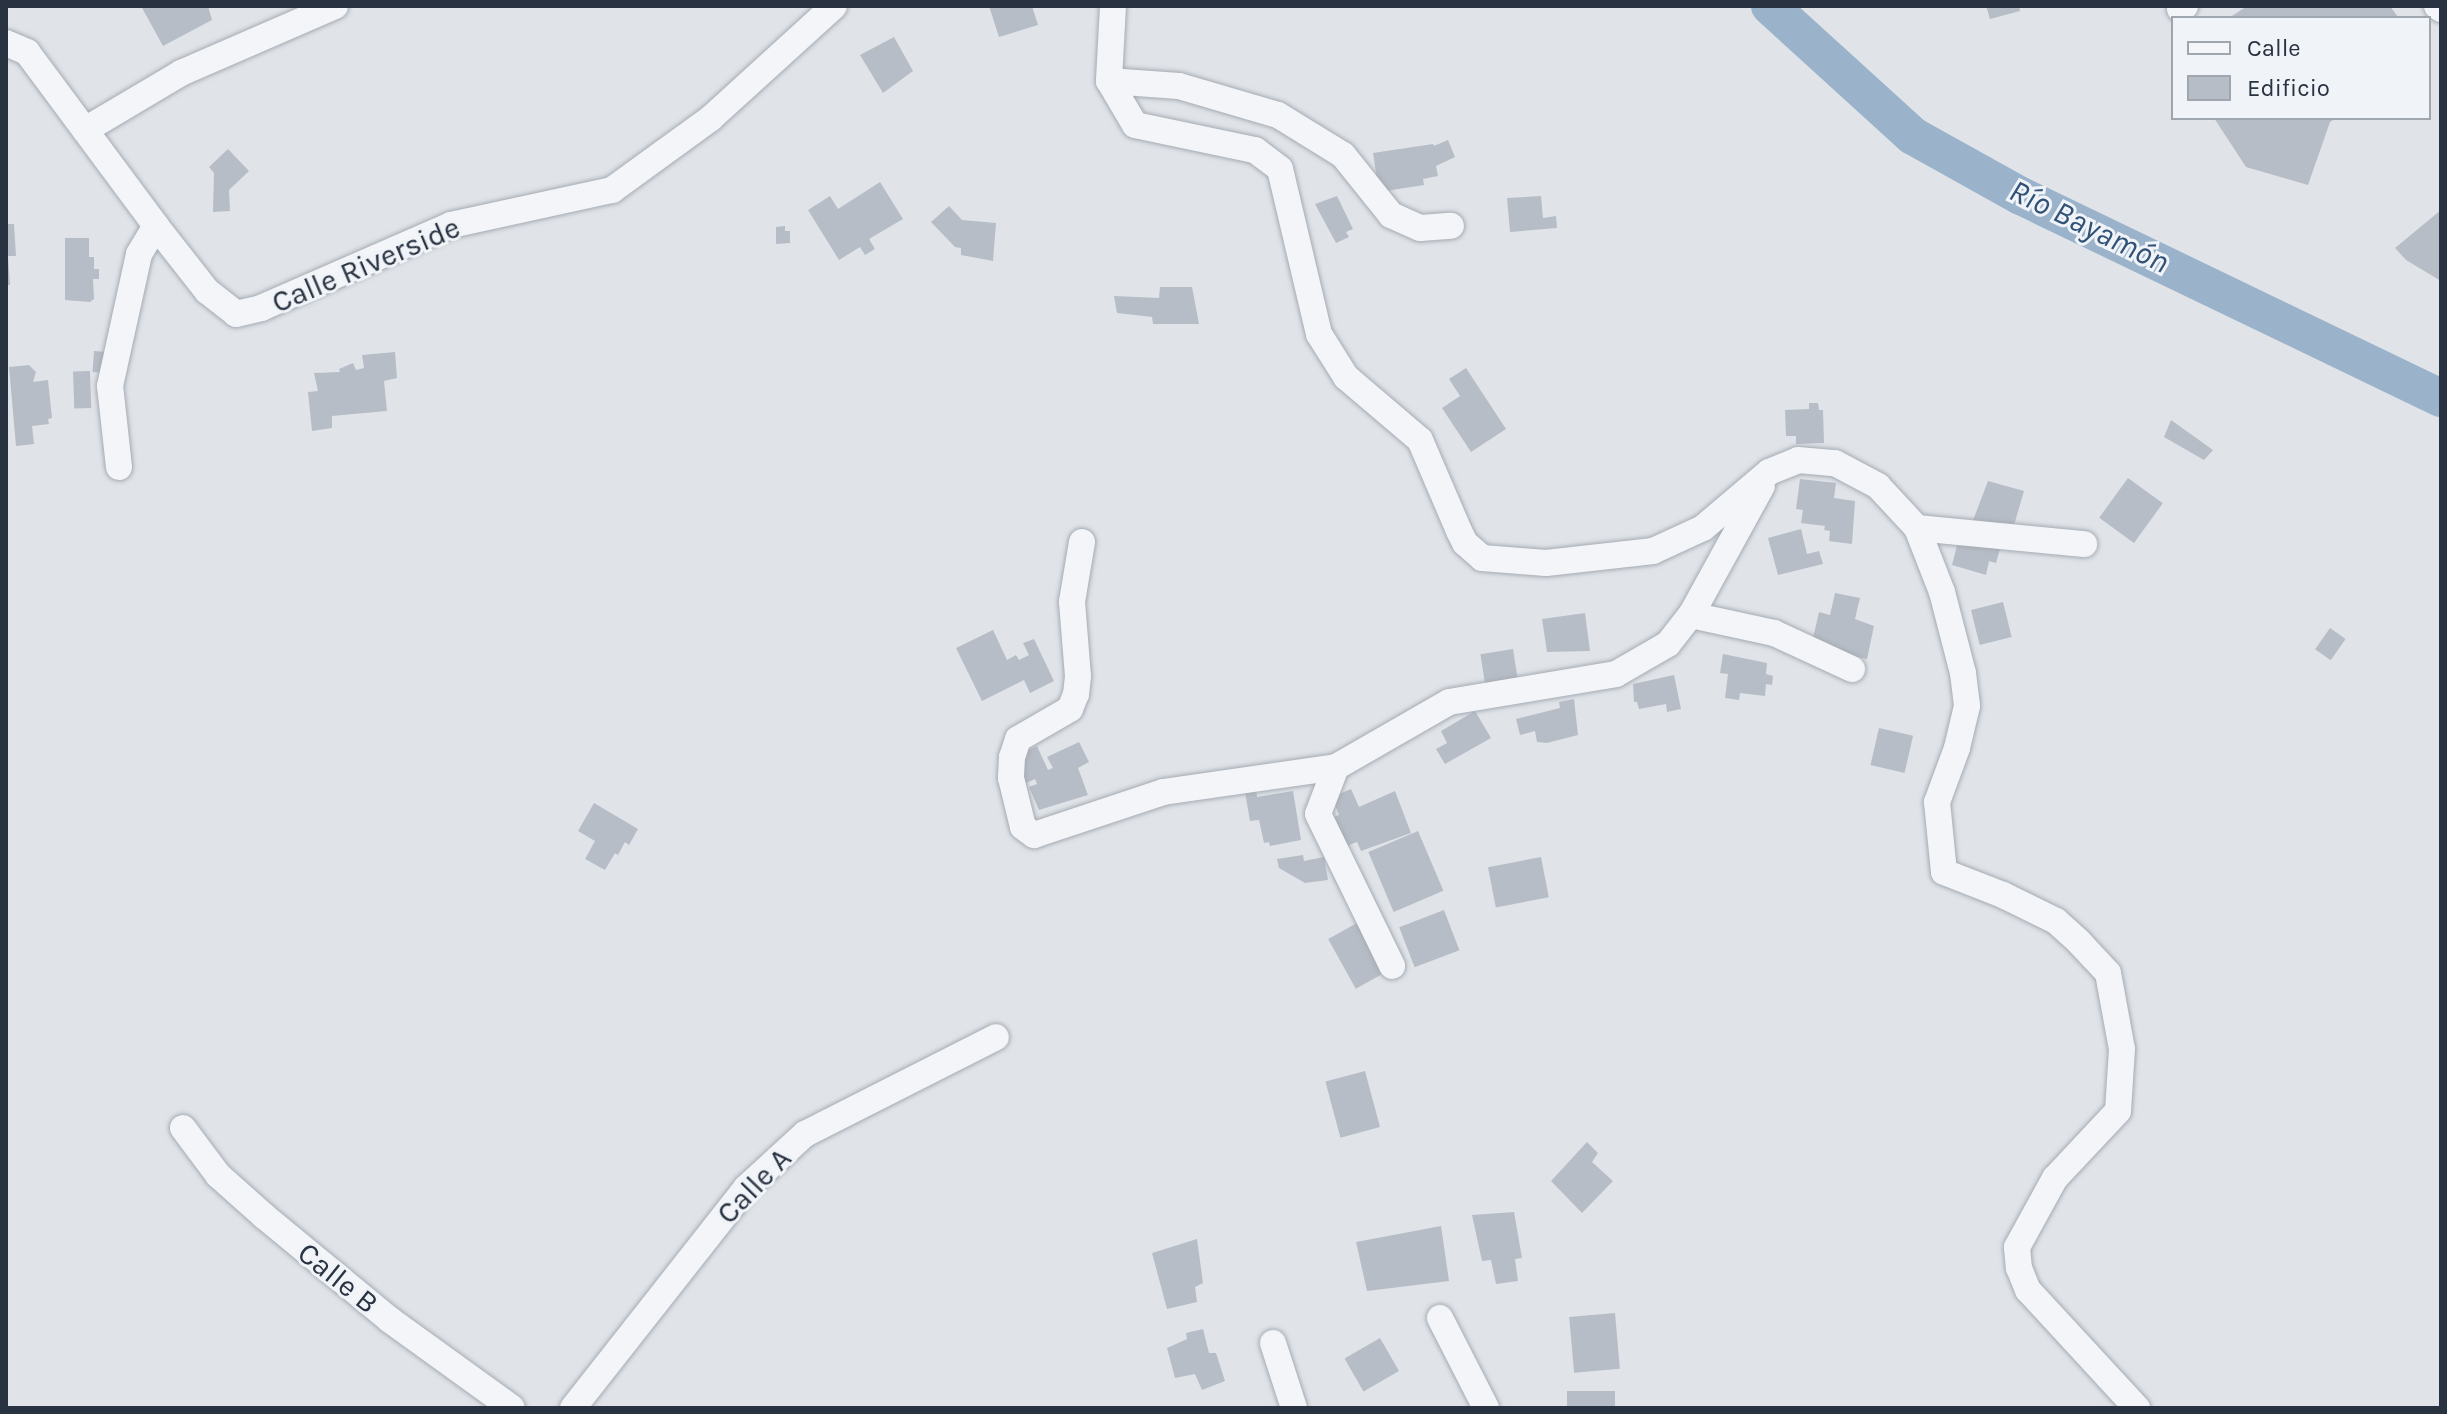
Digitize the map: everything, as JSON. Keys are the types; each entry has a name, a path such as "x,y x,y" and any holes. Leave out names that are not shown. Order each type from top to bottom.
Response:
{"street":[{"path":"85,130 181,73 335,6"},
{"name":"Calle Riverside","path":"6,43 27,52 207,291 236,314 261,308 451,225 612,190 711,118 834,6"},
{"path":"1113,6 1109,81 1135,125 1255,150 1280,169 1319,334 1346,377 1420,440 1465,543 1482,558 1546,563 1653,551 1703,528 1769,472 1798,460 1835,463 1878,486 1917,528 1942,592 1963,673 1967,706 1957,748 1937,802 1944,872 2003,895 2056,921 2079,942 2108,973 2122,1049 2118,1111 2055,1178 2017,1247 2019,1268 2028,1290 2137,1408"},
{"path":"1109,81 1179,86 1278,115 1343,155 1391,215 1420,228 1451,226"},
{"path":"119,467 110,386 139,254 156,226"},
{"path":"1082,542 1072,602 1078,676 1076,694 1070,709 1018,739 1012,757 1011,778 1023,827 1034,835 1163,792 1336,767 1449,702 1616,674 1668,644 1691,615 1769,472"},
{"path":"1917,528 2084,544"},
{"path":"1691,615 1774,633 1852,669"},
{"path":"1336,767 1318,814 1392,966"},
{"name":"Calle A","path":"573,1408 746,1188 805,1134 996,1037"},
{"name":"Calle B","path":"183,1128 218,1175 264,1216 390,1320 512,1408"},
{"path":"1440,1318 1486,1408"},
{"path":"1273,1343 1294,1408"}],"building":[{"path":"141,6 208,6 212,20 163,46"},
{"path":"989,6 1032,6 1038,25 999,37"},
{"path":"1986,6 2019,6 2020,11 1990,19"},
{"path":"2247,6 2390,6 2397,16 2232,16"},
{"path":"894,37 913,71 883,93 860,55"},
{"path":"2215,120 2333,120 2308,185 2246,167"},
{"path":"1448,140 1455,157 1436,166 1438,176 1423,179 1424,185 1379,192 1373,153 1434,146"},
{"path":"228,149 249,171 229,190 230,211 213,212 214,173 209,167"},
{"path":"880,182 903,219 869,239 875,249 865,255 860,247 839,260 808,210 830,196 838,209"},
{"path":"1337,196 1353,229 1346,232 1349,237 1336,243 1315,204"},
{"path":"1541,196 1543,218 1556,216 1557,228 1510,232 1507,198"},
{"path":"949,206 962,220 996,223 993,261 961,255 961,248 955,247 931,222"},
{"path":"2441,210 2441,281 2406,260 2395,248"},
{"path":"6,224 14,224 16,256 8,256 10,285 6,285"},
{"path":"785,226 785,231 790,231 790,243 776,244 776,227"},
{"path":"65,238 89,238 89,257 94,257 94,269 99,269 99,279 93,279 94,299 90,302 65,300"},
{"path":"1160,287 1192,287 1199,324 1153,324 1152,317 1117,313 1114,296 1159,298"},
{"path":"94,351 107,352 106,373 93,372"},
{"path":"395,352 397,378 384,381 387,411 332,416 332,428 312,431 308,392 318,391 314,373 340,372 339,369 353,363 356,370 364,368 362,355"},
{"path":"29,365 36,372 33,382 48,380 52,418 48,419 49,424 32,426 34,444 16,446 9,367"},
{"path":"1466,368 1506,429 1471,452 1442,408 1460,396 1449,379"},
{"path":"90,371 91,408 74,409 73,372"},
{"path":"1809,403 1818,403 1819,410 1823,410 1824,443 1796,444 1796,436 1786,436 1785,410 1809,409"},
{"path":"2171,420 2213,450 2204,460 2164,437"},
{"path":"2128,478 2163,503 2134,543 2099,518"},
{"path":"1800,479 1836,483 1834,498 1855,501 1852,544 1829,541 1830,531 1824,530 1825,526 1801,523 1803,510 1796,509"},
{"path":"1988,481 2024,491 2012,532 1972,523"},
{"path":"1801,529 1807,554 1819,551 1823,564 1778,575 1768,538"},
{"path":"1959,538 2000,549 1996,563 1989,561 1986,575 1952,565"},
{"path":"1835,593 1860,598 1855,619 1874,626 1867,659 1811,647 1819,612 1830,615"},
{"path":"2003,602 2012,637 1980,645 1971,610"},
{"path":"1585,613 1590,651 1547,652 1542,619"},
{"path":"2330,628 2346,639 2331,660 2315,649"},
{"path":"993,630 1007,660 1016,655 1019,660 1029,655 1023,643 1034,639 1054,681 1030,693 1024,680 982,701 956,648"},
{"path":"1513,649 1518,681 1485,686 1480,654"},
{"path":"1723,654 1767,663 1766,674 1773,676 1772,685 1766,684 1765,696 1740,693 1739,700 1725,698 1728,674 1720,673"},
{"path":"1674,675 1681,709 1667,712 1666,704 1639,709 1637,702 1634,702 1633,684"},
{"path":"1574,699 1578,735 1547,743 1537,742 1535,731 1520,735 1516,719 1560,708 1559,702"},
{"path":"1475,711 1491,738 1445,764 1436,749 1447,743 1441,731"},
{"path":"1879,728 1913,736 1905,773 1870,765"},
{"path":"1079,742 1089,762 1078,768 1088,795 1039,810 1029,787 1037,784 1035,779 1026,783 1014,757 1037,746 1048,770 1053,768 1047,757"},
{"path":"1351,789 1359,807 1395,791 1411,833 1361,851 1357,842 1342,848 1329,819 1339,815 1332,797"},
{"path":"1256,790 1257,797 1293,791 1301,840 1270,846 1269,842 1264,843 1259,820 1250,821 1245,792"},
{"path":"594,803 638,829 629,845 625,842 605,870 585,859 595,841 578,831"},
{"path":"1418,831 1443,891 1394,912 1368,852"},
{"path":"1303,855 1304,861 1324,857 1328,880 1305,883 1279,868 1277,859"},
{"path":"1541,857 1549,897 1496,908 1488,867"},
{"path":"1444,910 1459,950 1415,967 1399,927"},
{"path":"1357,923 1385,973 1356,989 1328,939"},
{"path":"1365,1071 1380,1127 1340,1138 1325,1082"},
{"path":"1587,1142 1598,1153 1592,1162 1613,1181 1582,1213 1551,1181"},
{"path":"1514,1212 1522,1258 1515,1259 1518,1281 1496,1284 1491,1260 1482,1261 1472,1215"},
{"path":"1441,1226 1449,1281 1367,1291 1356,1242"},
{"path":"1197,1239 1203,1283 1195,1287 1197,1302 1167,1309 1152,1253"},
{"path":"1615,1313 1620,1369 1574,1373 1569,1317"},
{"path":"1203,1329 1209,1353 1216,1353 1225,1381 1202,1390 1195,1374 1175,1378 1167,1348 1187,1339 1186,1333"},
{"path":"1380,1338 1399,1371 1363,1391 1344,1358"},
{"path":"1567,1391 1615,1391 1615,1408 1567,1408"}],"waterway":[{"name":"Río Bayamón","path":"1770,6 1913,136 2021,196 2441,398"}]}
